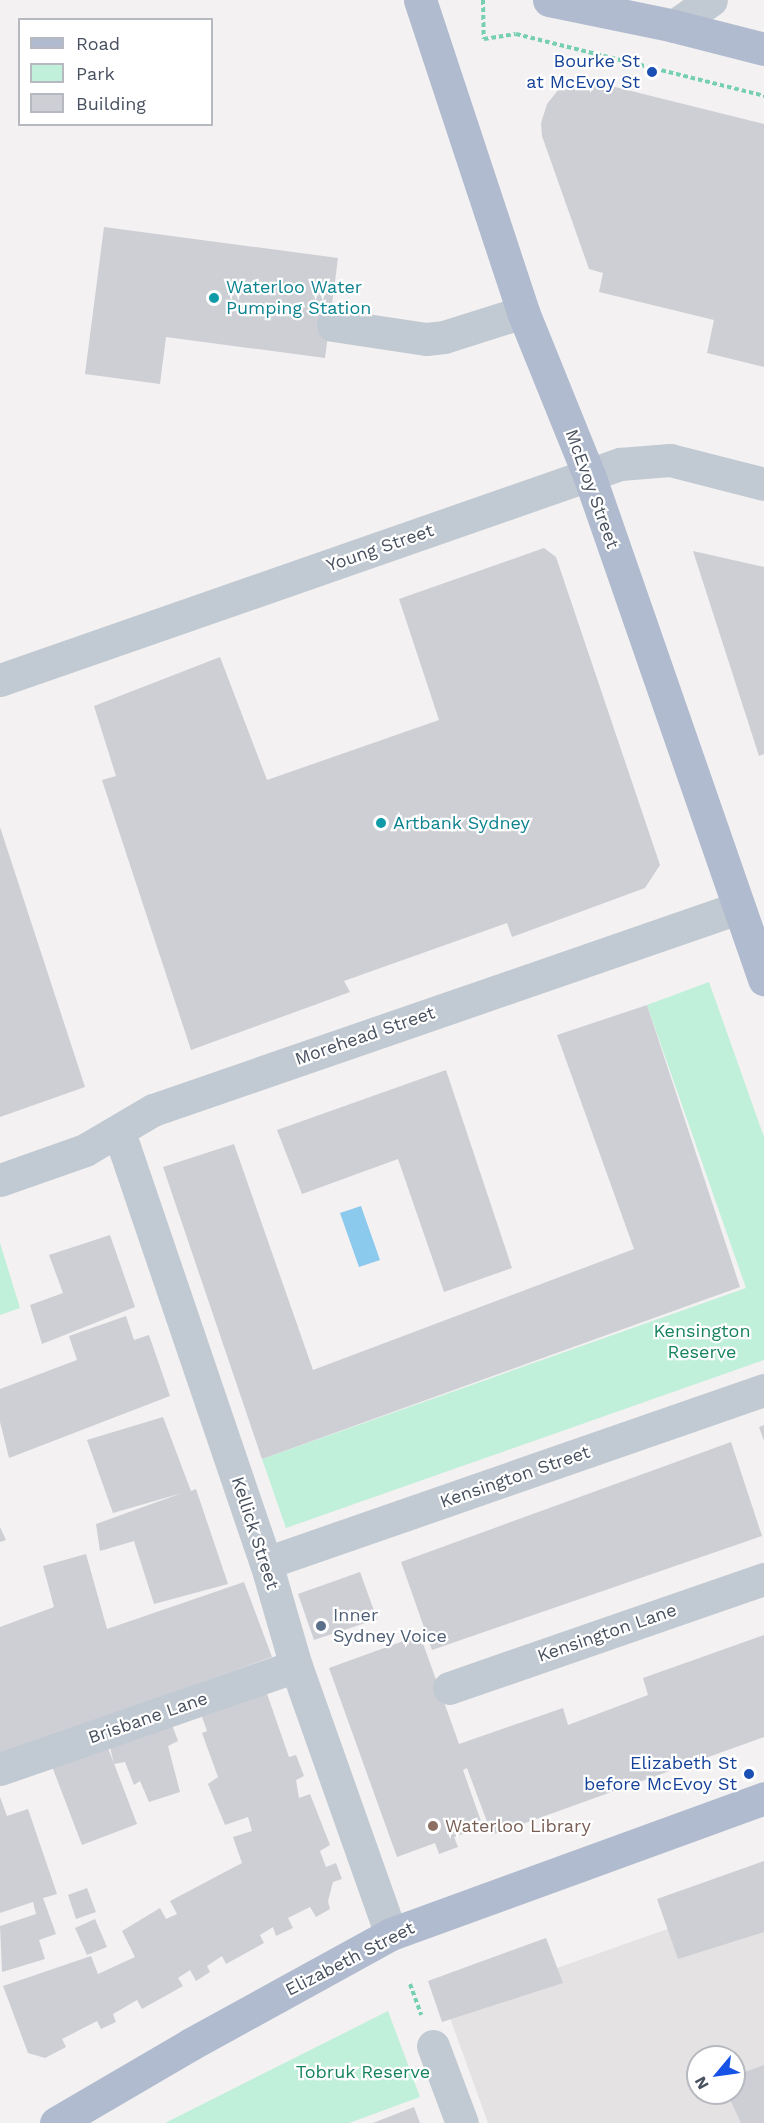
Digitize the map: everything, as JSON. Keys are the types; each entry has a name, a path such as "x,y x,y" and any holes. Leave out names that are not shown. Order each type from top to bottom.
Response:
{"main road":[{"name":"McEvoy Street","path":"420,0 522,312 589,476 764,979"},
{"path":"549,0 674,26 764,49"},
{"name":"Elizabeth Street","path":"56,2123 190,2044 391,1934 764,1798"}],"street":[{"path":"674,26 711,0"},
{"path":"333,325 426,339 444,337 522,312"},
{"name":"Young Street","path":"0,680 620,464 670,460 764,484"},
{"name":"Morehead Street","path":"0,1180 85,1150 153,1110 738,908"},
{"name":"Kellick Street","path":"119,1132 266,1563 296,1666 391,1934"},
{"name":"Kensington Street","path":"266,1563 764,1390"},
{"name":"Kensington Lane","path":"449,1688 764,1579"},
{"name":"Brisbane Lane","path":"0,1769 296,1666"},
{"path":"433,2046 462,2123"}],"path":[{"path":"483,0 484,39 516,34 764,96"}],"shaded area":[{"path":"764,1895 764,2123 488,2123 446,2007"}],"green space":[{"name":"Kensington Reserve","path":"709,982 764,1137 764,1360 286,1528 262,1459 746,1288 647,1005"},
{"path":"0,1243 20,1308 0,1315"},
{"name":"Tobruk Reserve","path":"388,2011 420,2097 349,2123 165,2123"}],"water":[{"path":"361,1206 380,1260 359,1267 340,1213"}],"building":[{"path":"580,81 591,81 764,124 764,367 707,353 714,320 599,292 603,273 589,269 542,136 541,123 547,104 559,89"},
{"name":"Waterloo Water Pumping Station","path":"104,227 338,258 325,358 166,337 160,384 85,374"},
{"name":"Artbank Sydney","path":"544,548 556,557 660,865 645,888 512,937 507,923 344,981 350,992 191,1050 102,780 116,776 94,706 220,657 267,780 439,720 399,599"},
{"path":"693,551 764,567 764,754 759,756"},
{"path":"0,827 85,1087 0,1117"},
{"path":"647,1005 740,1287 262,1459 163,1167 234,1144 313,1370 634,1249 557,1035"},
{"path":"446,1070 512,1268 444,1292 398,1159 302,1194 277,1130"},
{"path":"110,1235 135,1307 42,1344 30,1305 63,1293 49,1255"},
{"path":"126,1316 134,1340 149,1335 170,1396 9,1458 0,1422 0,1389 77,1360 69,1336"},
{"path":"163,1417 191,1491 196,1489 228,1584 154,1604 134,1541 100,1551 96,1524 182,1493 113,1513 87,1440"},
{"path":"764,1425 764,1441 759,1427"},
{"path":"731,1442 762,1536 432,1650 401,1562"},
{"path":"0,1527 6,1540 0,1542"},
{"path":"86,1554 107,1629 244,1582 272,1657 0,1754 0,1627 54,1607 43,1566"},
{"path":"360,1572 377,1619 314,1640 298,1594"},
{"path":"420,1635 459,1744 563,1708 568,1725 648,1695 643,1678 764,1635 764,1737 492,1835 467,1768 463,1770 483,1827 454,1837 458,1847 439,1854 435,1843 397,1857 329,1668"},
{"path":"265,1688 289,1757 296,1755 304,1776 296,1780 299,1798 310,1794 330,1845 320,1851 326,1867 336,1863 342,1879 333,1882 328,1901 330,1909 316,1917 310,1907 288,1918 293,1928 276,1936 273,1927 260,1935 264,1943 226,1964 222,1956 207,1966 210,1972 196,1981 190,1970 178,1978 183,1986 142,2009 137,2000 113,2014 116,2022 101,2029 97,2021 62,2039 66,2047 45,2058 28,2053 3,1986 91,1956 98,1974 135,1957 122,1931 160,1908 166,1919 177,1914 170,1901 242,1863 233,1837 252,1831 248,1817 225,1825 208,1784 218,1777 202,1733 207,1731 200,1711"},
{"path":"170,1719 178,1741 168,1746 180,1792 149,1802 140,1781 134,1785 125,1762 114,1764 108,1739"},
{"path":"105,1740 137,1824 82,1845 50,1761"},
{"path":"0,1797 7,1816 28,1809 57,1894 43,1898 56,1934 39,1940 45,1959 2,1972 0,1926 36,1914 33,1902 0,1913"},
{"path":"764,1861 764,1932 678,1959 657,1899"},
{"path":"87,1888 96,1912 76,1919 68,1895"},
{"path":"95,1919 107,1947 87,1955 75,1928"},
{"path":"546,1938 563,1983 442,2022 428,1981"},
{"path":"764,2065 764,2123 741,2123 733,2105 746,2105 746,2072"},
{"path":"414,2107 420,2123 373,2123"}],"place":[{"name":"Bourke St at McEvoy St","path":"652,72"},
{"name":"Waterloo Water Pumping Station","path":"214,298"},
{"name":"Artbank Sydney","path":"381,823"},
{"name":"Inner Sydney Voice","path":"321,1626"},
{"name":"Elizabeth St before McEvoy St","path":"749,1774"},
{"name":"Waterloo Library","path":"433,1826"}]}
